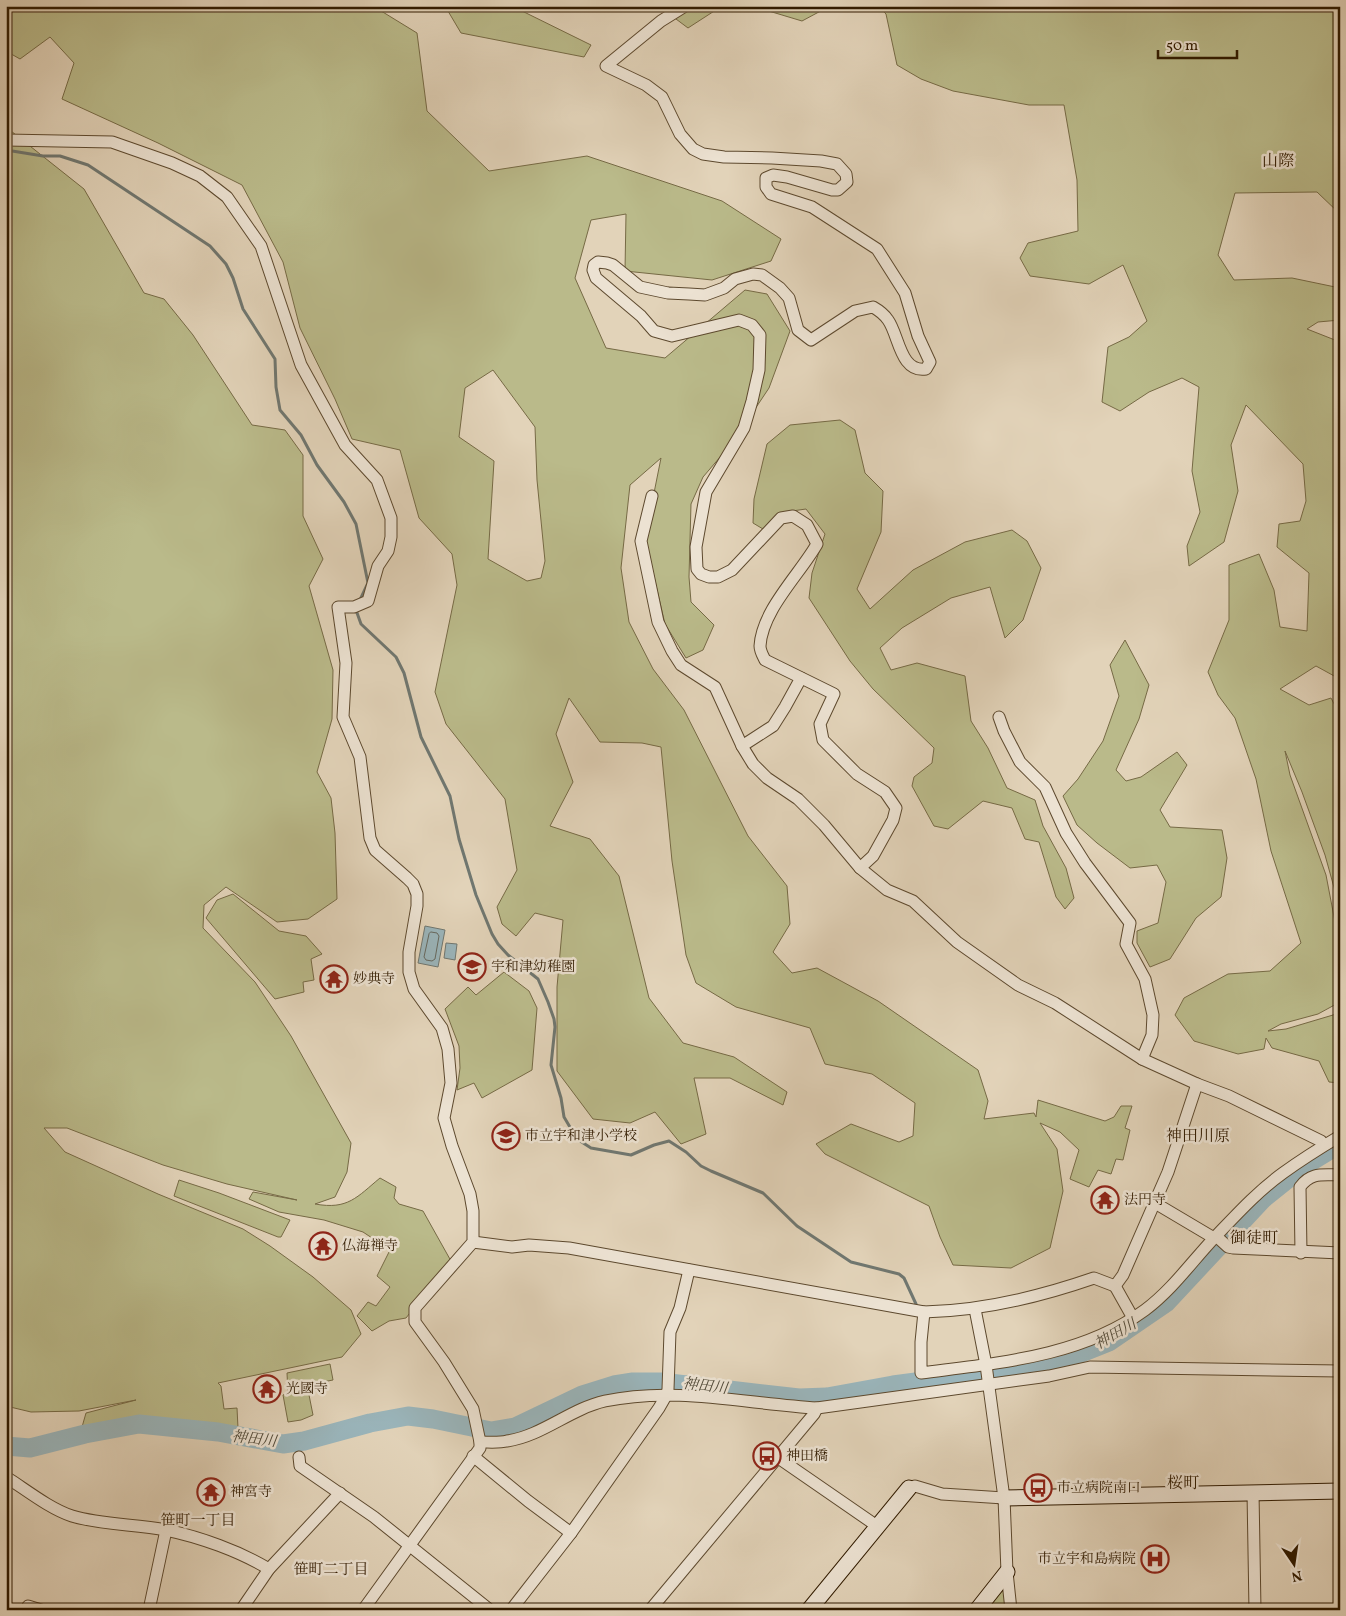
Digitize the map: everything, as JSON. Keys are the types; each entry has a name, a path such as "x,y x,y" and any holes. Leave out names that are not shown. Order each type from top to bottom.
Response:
{"street":[{"path":"685,6 661,21 606,66 646,85 662,97 680,134 693,148 703,154 724,157 821,161 837,164 846,174 847,182 838,190 773,175 766,178 766,187 772,194 812,207 877,249 905,293 918,336 930,362 926,369 919,370 912,366 904,357 890,321 882,312 873,307 855,312 811,340 798,330 789,298 780,288 762,276 753,274 735,278 724,288 705,295 668,293 640,287 613,265 598,262 594,265 593,270 596,278 641,316 654,331 672,336 739,320 752,325 760,334 759,370 744,428 706,492 696,547 697,569 701,574 718,578 732,570 781,518 794,516 807,525 817,544 786,586 764,627 760,648 765,660 834,694 820,724 823,740 857,774 885,792 896,808 892,820 873,856 860,868"},
{"path":"6,140 112,142 193,172 227,197 261,246 301,365 344,445 377,480 391,518 391,537 388,551 378,566 368,601 358,606 338,607 346,663 343,717 360,757 370,838 375,850 413,884 417,906 409,952 409,972 414,989 442,1028 448,1050 451,1083 444,1118 470,1194 473,1210 473,1242 415,1308 415,1322 444,1362 473,1409 480,1439 480,1448 363,1610"},
{"path":"652,496 641,541 658,622 672,651 681,665 715,687 742,746 753,764 767,778 798,799 824,825 860,868 887,890 913,901 957,942 1018,985 1055,1003 1142,1059 1229,1096 1320,1141 1324,1145"},
{"path":"742,746 773,726 801,678"},
{"path":"999,717 1020,762 1045,787 1066,833 1085,863 1130,923 1126,944 1145,979 1153,1015 1152,1035 1142,1059"},
{"path":"1115,1286 1123,1275 1168,1172 1197,1084"},
{"path":"924,1312 921,1342 921,1373 986,1366 1074,1346 1104,1333 1147,1309 1174,1284 1253,1198 1282,1174 1340,1136"},
{"path":"1301,1252 1300,1187 1306,1179 1315,1176 1340,1175"},
{"path":"1155,1202 1216,1237 1228,1247 1340,1253"},
{"path":"473,1242 512,1247 529,1245 569,1248 924,1312 975,1309 1062,1289 1094,1278 1115,1286 1133,1318"},
{"path":"511,1610 571,1533 659,1408 667,1387 670,1332 680,1308 689,1270"},
{"path":"975,1309 986,1366 1004,1498 1010,1610"},
{"path":"480,1439 507,1441 536,1432 574,1412 604,1402 667,1387 779,1406 817,1408 988,1382 1049,1376 1090,1368 1340,1371"},
{"path":"650,1610 814,1414 817,1408"},
{"path":"473,1456 571,1533"},
{"path":"299,1457 300,1466 410,1544 490,1610"},
{"path":"777,1457 877,1526"},
{"path":"6,1477 70,1516 111,1524 166,1530 248,1556 269,1569"},
{"path":"809,1610 877,1526 910,1488 915,1486 942,1494 1004,1498 1340,1491"},
{"path":"1253,1492 1255,1610"},
{"path":"241,1610 269,1569 340,1493"},
{"path":"149,1610 166,1530"},
{"path":"977,1610 1007,1572"},
{"path":"27,1610 28,1606 41,1610"}],"green space":[{"path":"6,6 373,6 417,33 427,111 489,171 587,156 722,201 781,239 771,261 712,280 625,271 626,214 591,220 575,278 606,348 665,358 745,290 767,294 790,331 769,388 733,442 703,477 691,504 689,577 691,602 714,625 703,650 686,658 665,624 645,538 661,458 630,485 621,568 629,622 653,669 684,710 748,836 787,886 790,924 773,952 792,973 817,968 878,1001 978,1070 988,1101 984,1119 1034,1113 1036,1117 1038,1100 1105,1121 1114,1117 1121,1106 1132,1106 1125,1128 1130,1130 1123,1160 1116,1159 1111,1174 1098,1170 1089,1187 1070,1179 1079,1150 1060,1132 1040,1123 1057,1149 1063,1191 1050,1248 1011,1268 953,1265 929,1206 825,1154 816,1144 851,1124 899,1142 913,1136 915,1103 872,1074 825,1064 810,1028 736,1007 696,983 686,955 672,861 661,747 642,743 600,742 569,698 556,734 573,782 550,826 590,839 619,876 649,998 683,1043 734,1057 787,1092 783,1105 730,1078 694,1078 706,1134 681,1144 655,1112 630,1123 593,1119 557,1071 557,987 563,920 535,913 516,936 502,924 497,907 517,870 505,799 446,724 435,692 457,585 452,554 419,518 400,450 352,439 335,399 300,328 283,262 242,185 158,143 62,99 74,63 50,37 20,59 6,51","holes":["493,370 535,427 537,480 545,561 541,578 527,581 488,559 494,461 459,437 465,388"]},
{"path":"445,6 518,6 520,10 591,45 584,57 461,33"},
{"path":"664,6 722,6 688,28 664,10"},
{"path":"752,6 830,6 802,21"},
{"path":"878,6 1340,6 1340,214 1317,192 1235,193 1218,255 1234,280 1292,278 1340,288 1340,320 1318,322 1307,329 1340,342 1340,683 1336,677 1316,666 1280,689 1309,705 1331,698 1340,715 1340,909 1325,855 1285,751 1290,775 1326,875 1340,948 1340,1002 1318,1014 1281,1024 1268,1031 1286,1029 1333,1015 1340,1011 1340,1083 1329,1082 1319,1061 1272,1048 1266,1038 1264,1049 1238,1054 1194,1041 1175,1015 1184,998 1228,974 1270,971 1301,943 1271,851 1256,779 1235,718 1218,695 1208,672 1229,620 1229,565 1259,554 1274,590 1280,627 1307,631 1309,573 1277,547 1279,524 1300,521 1306,501 1303,464 1246,405 1231,445 1238,491 1224,542 1189,566 1187,546 1200,512 1192,471 1199,387 1182,378 1149,392 1120,411 1102,402 1108,347 1129,337 1147,321 1123,265 1089,284 1030,276 1020,258 1028,243 1078,231 1077,180 1064,105 1029,105 953,91 921,79 897,65 886,14"},
{"path":"6,127 84,189 144,293 164,299 193,335 252,425 285,430 303,455 303,516 323,559 309,586 333,670 332,719 317,772 331,798 335,833 337,899 308,919 277,922 226,887 204,905 203,928 255,982 291,1036 351,1143 347,1172 335,1197 315,1204 336,1205 344,1203 358,1196 380,1178 396,1187 394,1198 399,1204 423,1211 451,1261 406,1318 389,1321 372,1331 357,1316 368,1302 376,1306 390,1287 377,1276 390,1250 363,1232 324,1220 279,1212 249,1199 253,1192 297,1200 227,1184 163,1165 67,1128 44,1128 65,1152 158,1194 243,1229 313,1277 351,1310 361,1334 342,1357 218,1383 221,1386 224,1409 237,1408 238,1428 160,1418 82,1427 86,1413 136,1400 79,1411 31,1412 6,1406"},
{"path":"840,420 855,430 865,473 883,491 881,532 857,589 870,609 913,570 965,542 1012,530 1027,541 1041,568 1023,620 1005,638 990,587 951,598 902,628 880,648 891,670 917,663 965,676 971,721 988,748 1007,788 1035,800 1043,826 1066,868 1074,898 1065,909 1056,897 1039,842 1025,839 1012,808 983,801 948,829 934,826 912,786 914,777 932,763 934,748 873,689 850,661 809,598 812,573 825,534 806,509 778,513 763,529 753,523 754,499 767,444 790,425"},
{"path":"1125,640 1149,685 1139,719 1116,770 1126,781 1141,777 1177,752 1187,765 1160,810 1170,827 1222,830 1227,858 1221,897 1196,918 1170,959 1150,967 1137,943 1137,931 1158,923 1166,882 1157,865 1130,868 1097,843 1077,825 1063,796 1078,779 1103,741 1119,696 1110,665"},
{"path":"233,894 279,931 306,936 322,954 311,959 314,980 303,982 304,992 275,999 206,918 217,900"},
{"path":"504,972 529,991 537,1008 532,1070 482,1098 474,1083 457,1090 460,1068 459,1046 445,1009 468,987 476,995"},
{"path":"179,1180 290,1220 281,1237 278,1237 174,1196"},
{"path":"330,1364 333,1380 307,1385 313,1415 301,1420 288,1422 283,1395 288,1393 287,1373"},
{"path":"1006,1592 1007,1610 985,1610 999,1593"}],"water":[{"path":"425,926 445,930 438,967 418,963"},
{"path":"446,943 457,944 455,960 444,958"}],"waterway":[{"path":"6,150 43,156 60,156 88,165 210,246 226,264 233,278 243,309 275,359 276,387 280,410 301,435 317,465 344,502 356,524 368,583 359,602"},
{"path":"356,610 361,624 396,657 404,673 421,737 450,796 459,839 476,895 492,934 508,955 538,979 548,1002 555,1027 551,1065 561,1098 564,1117 577,1139 591,1148 631,1155 669,1141 686,1152 701,1166 763,1193 797,1226 851,1262 899,1274 904,1278 916,1304"},
{"name":"神田川","path":"6,1446 30,1448 85,1434 139,1424 218,1432 283,1444 304,1441 370,1423 408,1416 491,1431 515,1427 582,1395 614,1385 633,1382 661,1382 799,1398 827,1397 893,1385 1007,1370 1074,1356 1109,1342 1166,1303 1263,1199 1304,1166 1340,1144"}],"place":[{"name":"宇和津幼稚園","path":"472,967"},
{"name":"妙典寺","path":"334,979"},
{"name":"市立宇和津小学校","path":"506,1136"},
{"name":"法円寺","path":"1105,1200"},
{"name":"仏海禅寺","path":"323,1246"},
{"name":"光國寺","path":"267,1389"},
{"name":"神田橋","path":"767,1456"},
{"name":"市立病院南口","path":"1038,1488"},
{"name":"神宮寺","path":"211,1492"},
{"name":"市立宇和島病院","path":"1155,1559"}],"district":[{"name":"山際","path":"1278,162"},
{"name":"神田川原","path":"1198,1137"},
{"name":"御徒町","path":"1254,1239"},
{"name":"桜町","path":"1183,1484"},
{"name":"笹町一丁目","path":"198,1521"},
{"name":"笹町二丁目","path":"331,1570"}]}
